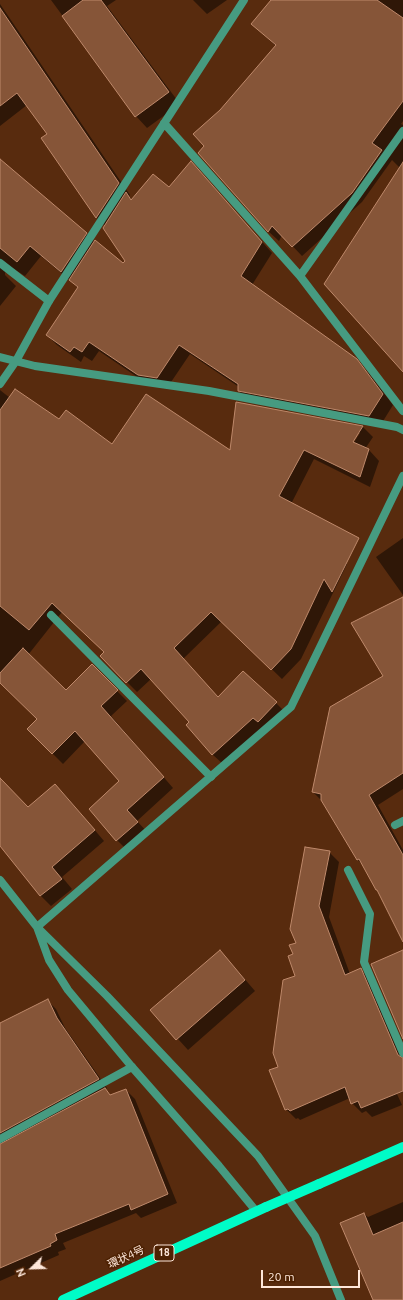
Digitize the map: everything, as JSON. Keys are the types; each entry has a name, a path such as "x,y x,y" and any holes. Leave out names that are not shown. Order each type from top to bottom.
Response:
{"main road":[{"name":"環状4号","path":"63,1300 256,1211 403,1147"}],"street":[{"path":"0,384 16,361 49,300 244,0"},
{"path":"164,123 300,276 403,411"},
{"path":"300,276 403,131"},
{"path":"0,263 49,300"},
{"path":"0,357 35,366 209,391 397,427 403,430"},
{"path":"37,927 292,707 403,476"},
{"path":"51,616 211,777"},
{"path":"348,870 370,914 364,962 403,1053"},
{"path":"0,880 37,927 107,996 258,1156 315,1236 342,1300"},
{"path":"37,927 49,960 68,990 256,1211"},
{"path":"0,1139 132,1067"}],"building":[{"path":"83,0 101,0 169,92 135,117 62,16"},
{"path":"271,0 377,0 403,18 403,101 372,143 382,150 352,193 292,247 272,226 268,232 198,153 204,146 193,134 220,110 276,45 251,24"},
{"path":"0,8 119,183 96,218 41,138 47,134 17,93 0,106"},
{"path":"0,159 87,233 61,272 30,246 17,262 0,248"},
{"path":"191,161 262,242 241,276 357,359 383,394 369,416 238,391 238,384 179,345 157,378 138,375 89,342 82,352 74,347 70,352 46,335 78,287 69,280 95,240 123,263 125,261 103,228 126,192 131,200 153,174 169,187"},
{"path":"403,162 403,372 324,284"},
{"path":"15,389 59,419 66,410 112,444 146,394 230,450 236,402 363,426 353,442 369,449 360,477 304,450 279,496 359,538 332,592 324,579 291,649 271,670 211,612 174,648 218,697 243,671 277,702 258,722 253,718 212,755 186,725 189,722 141,669 126,683 100,656 104,652 52,603 29,630 0,606 0,410"},
{"path":"403,597 403,773 369,795 403,855 403,942 377,890 321,800 321,794 312,792 330,707 383,676 351,623"},
{"path":"23,648 66,690 92,664 118,690 101,706 164,777 127,810 138,822 116,841 89,809 119,781 75,731 52,754 27,729 37,719 0,683 0,673"},
{"path":"0,778 28,807 55,784 95,830 52,867 62,879 40,896 0,846"},
{"path":"305,847 330,851 319,906 345,975 361,968 398,1055 403,1058 403,1091 361,1108 358,1101 351,1104 345,1087 290,1111 288,1109 285,1110 269,1070 278,1067 273,1053 283,980 295,976 288,956 293,954 289,945 296,943 290,929"},
{"path":"220,950 245,980 176,1040 150,1010"},
{"path":"403,950 403,1039 371,964"},
{"path":"48,999 57,1018 99,1079 0,1133 0,1023"},
{"path":"105,1088 110,1095 126,1089 168,1194 131,1210 129,1204 55,1234 57,1240 50,1244 51,1246 0,1268 0,1144"},
{"path":"364,1213 373,1235 403,1222 403,1300 373,1300 340,1223"}]}
